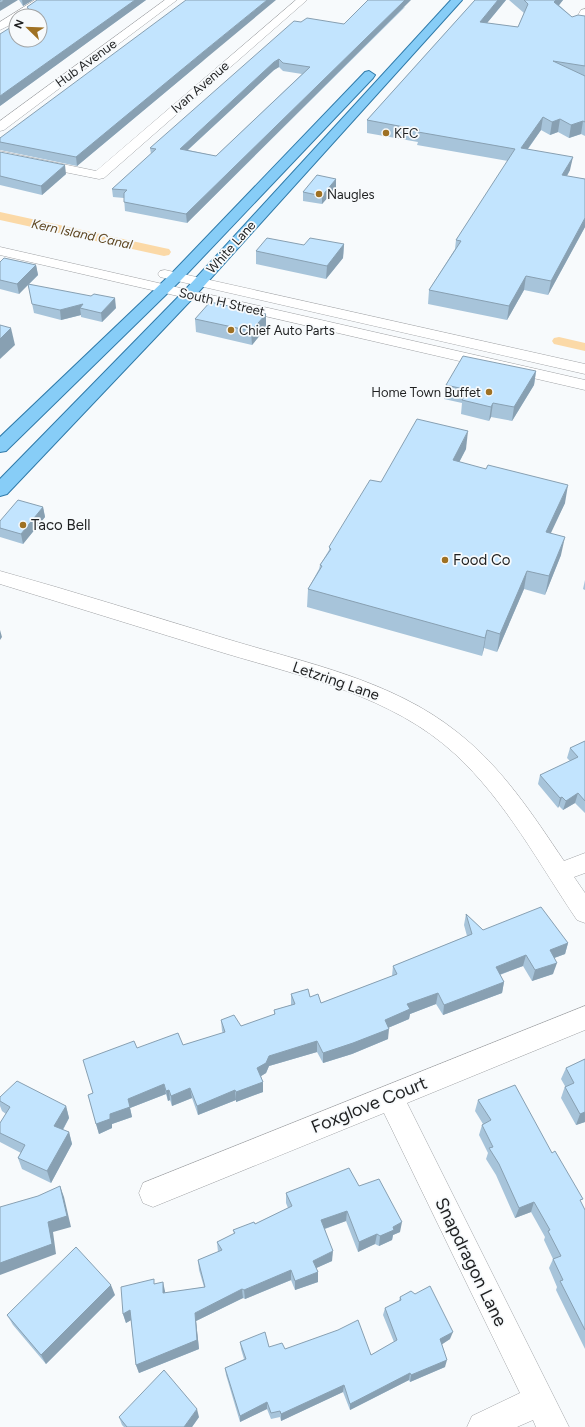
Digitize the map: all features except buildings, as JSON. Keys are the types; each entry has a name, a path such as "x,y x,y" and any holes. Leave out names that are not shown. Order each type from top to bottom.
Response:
{"main road":[{"name":"White Lane","path":"5,485 200,282 333,135 443,4 457,0"},
{"name":"White Lane","path":"0,446 177,276 375,68"},
{"path":"333,135 327,128 353,91"},
{"path":"5,485 36,432 38,423 34,413"}],"street":[{"path":"29,8 42,0"},
{"name":"Hub Avenue","path":"0,127 172,0"},
{"name":"Ivan Avenue","path":"0,155 99,175 302,0"},
{"path":"0,250 17,247 72,254"},
{"name":"South H Street","path":"0,250 585,385"},
{"name":"South H Street","path":"154,271 585,369"},
{"path":"442,352 457,349 558,363"},
{"name":"Letzring Lane","path":"0,577 357,686 388,699 418,715 446,734 474,758 497,783 585,913"},
{"path":"558,873 585,863"},
{"name":"Foxglove Court","path":"153,1193 585,1018"},
{"name":"Snapdragon Lane","path":"390,1097 552,1427"},
{"path":"483,1427 539,1400"}],"waterway":[{"name":"Kern Island Canal","path":"0,216 164,252"},
{"name":"Kern Island Canal","path":"559,341 585,347"}],"place":[{"name":"KFC","path":"386,133"},
{"name":"Naugles","path":"319,194"},
{"name":"Chief Auto Parts","path":"231,330"},
{"name":"Home Town Buffet","path":"489,392"},
{"name":"Taco Bell","path":"23,525"},
{"name":"Food Co","path":"445,560"}]}
